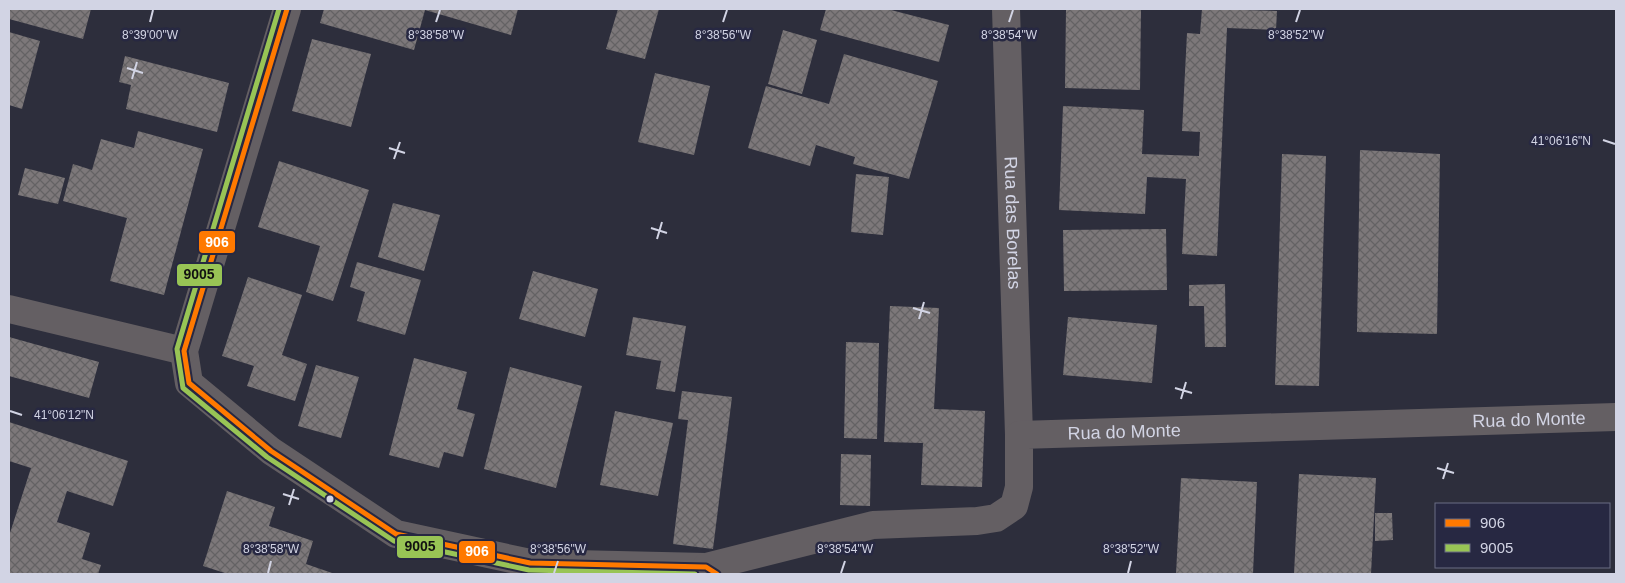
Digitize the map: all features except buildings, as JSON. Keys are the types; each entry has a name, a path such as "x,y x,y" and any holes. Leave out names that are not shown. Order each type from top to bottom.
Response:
{"street":[{"path":"287,9 184,351 189,384 271,451 396,534 530,563 712,570 873,525 977,521 996,518 1014,506 1018,487 1019,435"},
{"name":"Rua das Borelas","path":"1006,9 1019,435"},
{"path":"9,309 184,351"},
{"name":"Rua do Monte","path":"1019,435 1616,417"}],"transit line":[{"name":"9005","path":"279,9 177,349 183,388 267,457 394,541 529,570 695,574"},
{"name":"906","path":"287,9 184,351 189,383 271,451 396,534 530,563 706,567 717,574"}]}
